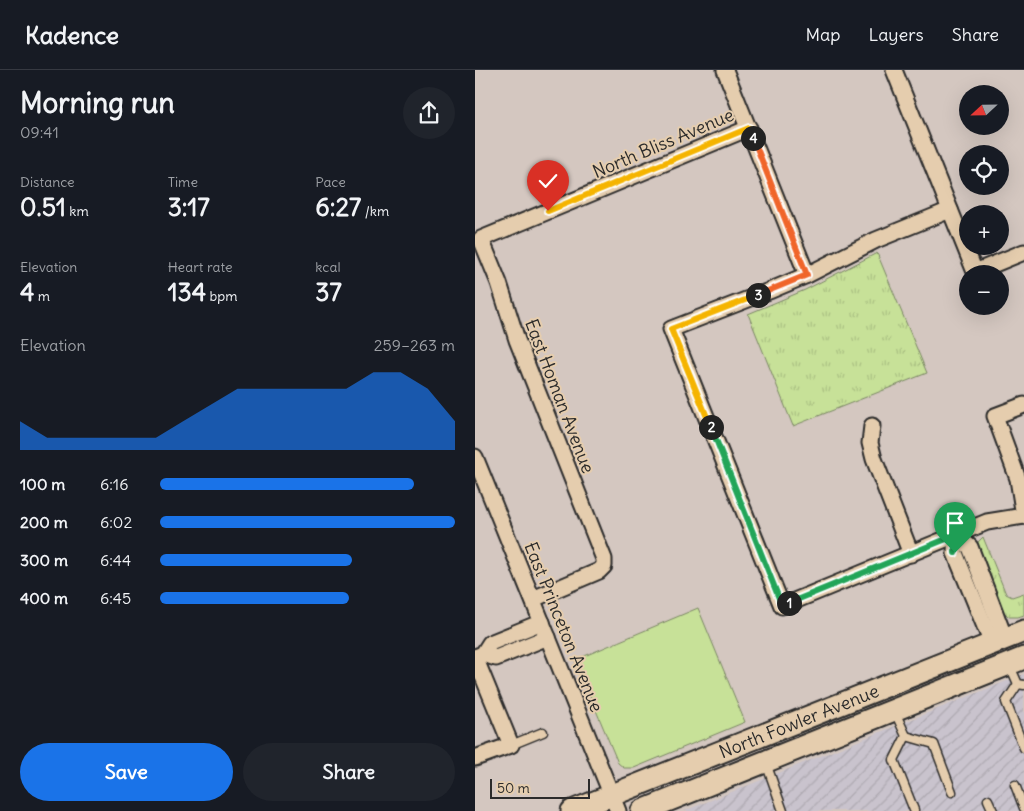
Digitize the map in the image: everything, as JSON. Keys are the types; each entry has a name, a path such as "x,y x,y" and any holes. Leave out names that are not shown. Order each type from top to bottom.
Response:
{"main road":[{"path":"895,709 908,691 995,655 1007,638"},
{"name":"North Fowler Avenue","path":"572,811 615,804 1007,638"},
{"name":"North Fowler Avenue","path":"642,811 1017,661"}],"street":[{"path":"725,70 807,275"},
{"path":"893,70 975,272 1024,252"},
{"name":"North Bliss Avenue","path":"481,239 749,128"},
{"path":"950,210 876,240 807,275 671,329 782,606 987,522 1024,516 1018,479 995,416 1024,405"},
{"name":"East Homan Avenue","path":"481,239 504,296 517,340 602,551 604,566 591,576 533,599"},
{"path":"872,426 870,443 874,459 911,554"},
{"name":"East Princeton Avenue","path":"475,457 615,804"},
{"path":"956,535 970,547 1007,638"},
{"path":"478,656 490,644 542,622"},
{"path":"478,656 496,658 548,637"},
{"path":"500,639 506,654"},
{"path":"475,758 511,745 478,656"}],"lane":[{"path":"1017,661 1021,685 1006,702 1024,748"},
{"path":"895,709 906,736 895,760 914,810"},
{"path":"511,745 543,732"},
{"path":"906,736 934,744 952,792"},
{"path":"766,761 783,811"},
{"path":"1015,785 1024,808"},
{"path":"988,800 993,811"}],"shaded area":[{"path":"1024,674 1024,811 684,811 791,768"}],"green space":[{"path":"877,253 927,373 793,426 748,314 805,290"},
{"path":"983,537 1006,594 1012,597 1024,593 1024,615 1009,617 1003,611 978,550 978,542"},
{"path":"698,608 745,722 634,768 624,768 618,763 575,660"}],"route":[{"path":"548,211 749,128 807,275 671,329 782,606 956,535 955,553"}]}
